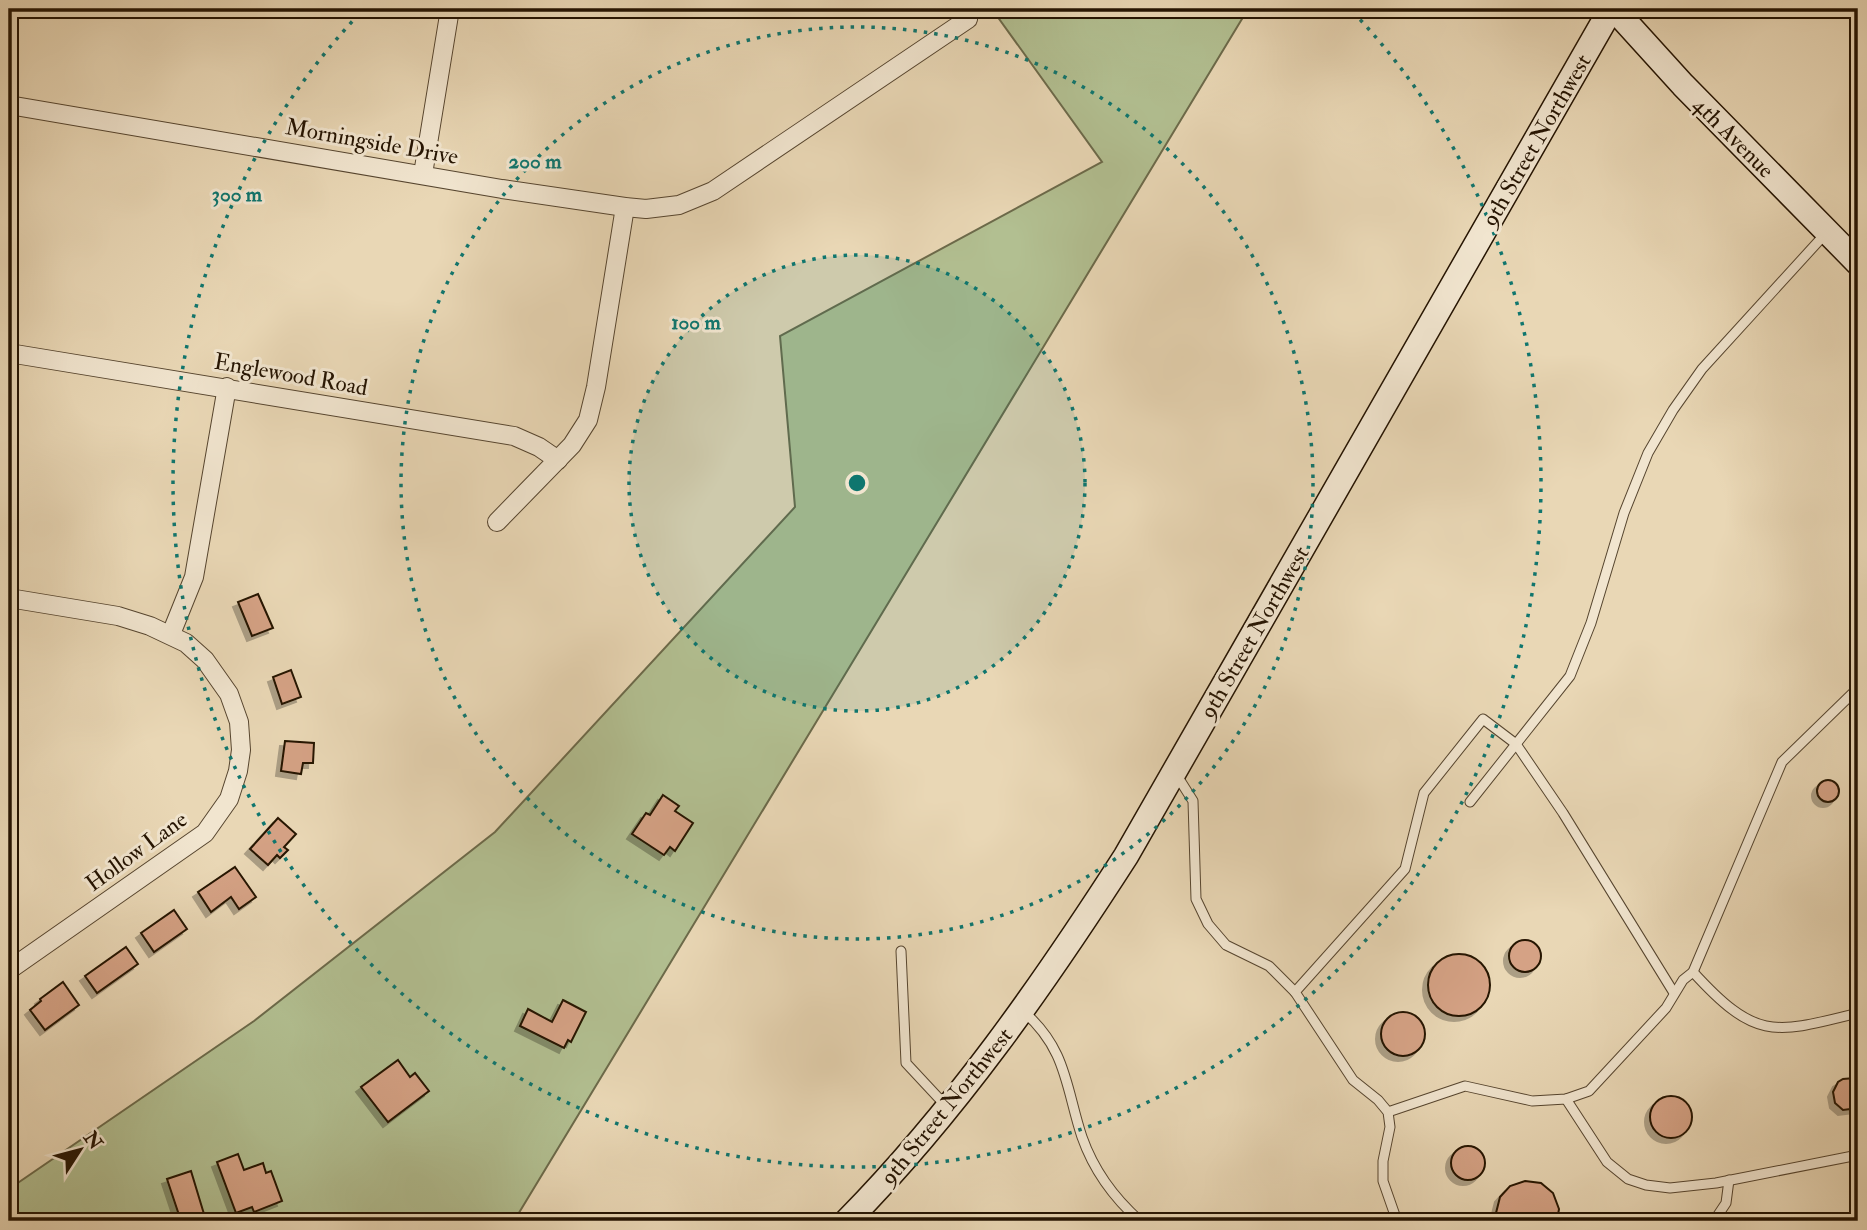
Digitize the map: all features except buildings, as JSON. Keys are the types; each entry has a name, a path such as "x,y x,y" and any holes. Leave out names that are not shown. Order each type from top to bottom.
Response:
{"street":[{"path":"423,174 450,9"},
{"name":"4th Avenue","path":"1613,9 1683,85 1858,263"},
{"name":"9th Street Northwest","path":"847,1221 948,1108 1023,1011 1126,856 1613,9"},
{"name":"Morningside Drive","path":"9,105 625,207 662,208 695,200 713,191 968,19"},
{"path":"498,522 581,432 592,407 625,207"},
{"name":"Englewood Road","path":"9,353 514,436 539,447 558,460"},
{"path":"171,634 194,576 227,387"},
{"name":"Hollow Lane","path":"9,598 118,616 171,634 186,643 205,660 229,694 239,722 241,750 229,799 214,823 190,845 9,970"}],"lane":[{"path":"1471,802 1570,676 1591,623 1624,513 1648,453 1672,410 1702,369 1827,232"},
{"path":"1388,1112 1465,1086 1532,1101 1566,1099 1588,1091 1665,1008 1683,980 1693,972 1782,762 1858,688"},
{"path":"1295,992 1405,869 1423,793 1483,719 1516,744 1563,813 1674,993"},
{"path":"1175,772 1193,801 1196,899 1208,924 1226,945 1269,966 1295,992 1353,1080 1378,1100 1388,1112 1390,1127 1383,1161 1383,1181 1398,1221"},
{"path":"901,951 906,1063 948,1108"},
{"path":"1693,972 1716,997 1742,1017 1763,1027 1790,1029 1858,1013"},
{"path":"1023,1011 1045,1035 1064,1068 1081,1135 1105,1183 1112,1194 1140,1221"},
{"path":"1566,1099 1607,1162 1628,1179 1646,1185 1670,1188 1729,1180 1858,1155"},
{"path":"1714,1221 1726,1203 1729,1180"}],"green space":[{"path":"992,9 1248,9 514,1221 9,1221 9,1189 254,1021 495,832 795,507 780,336 1102,162"}]}
